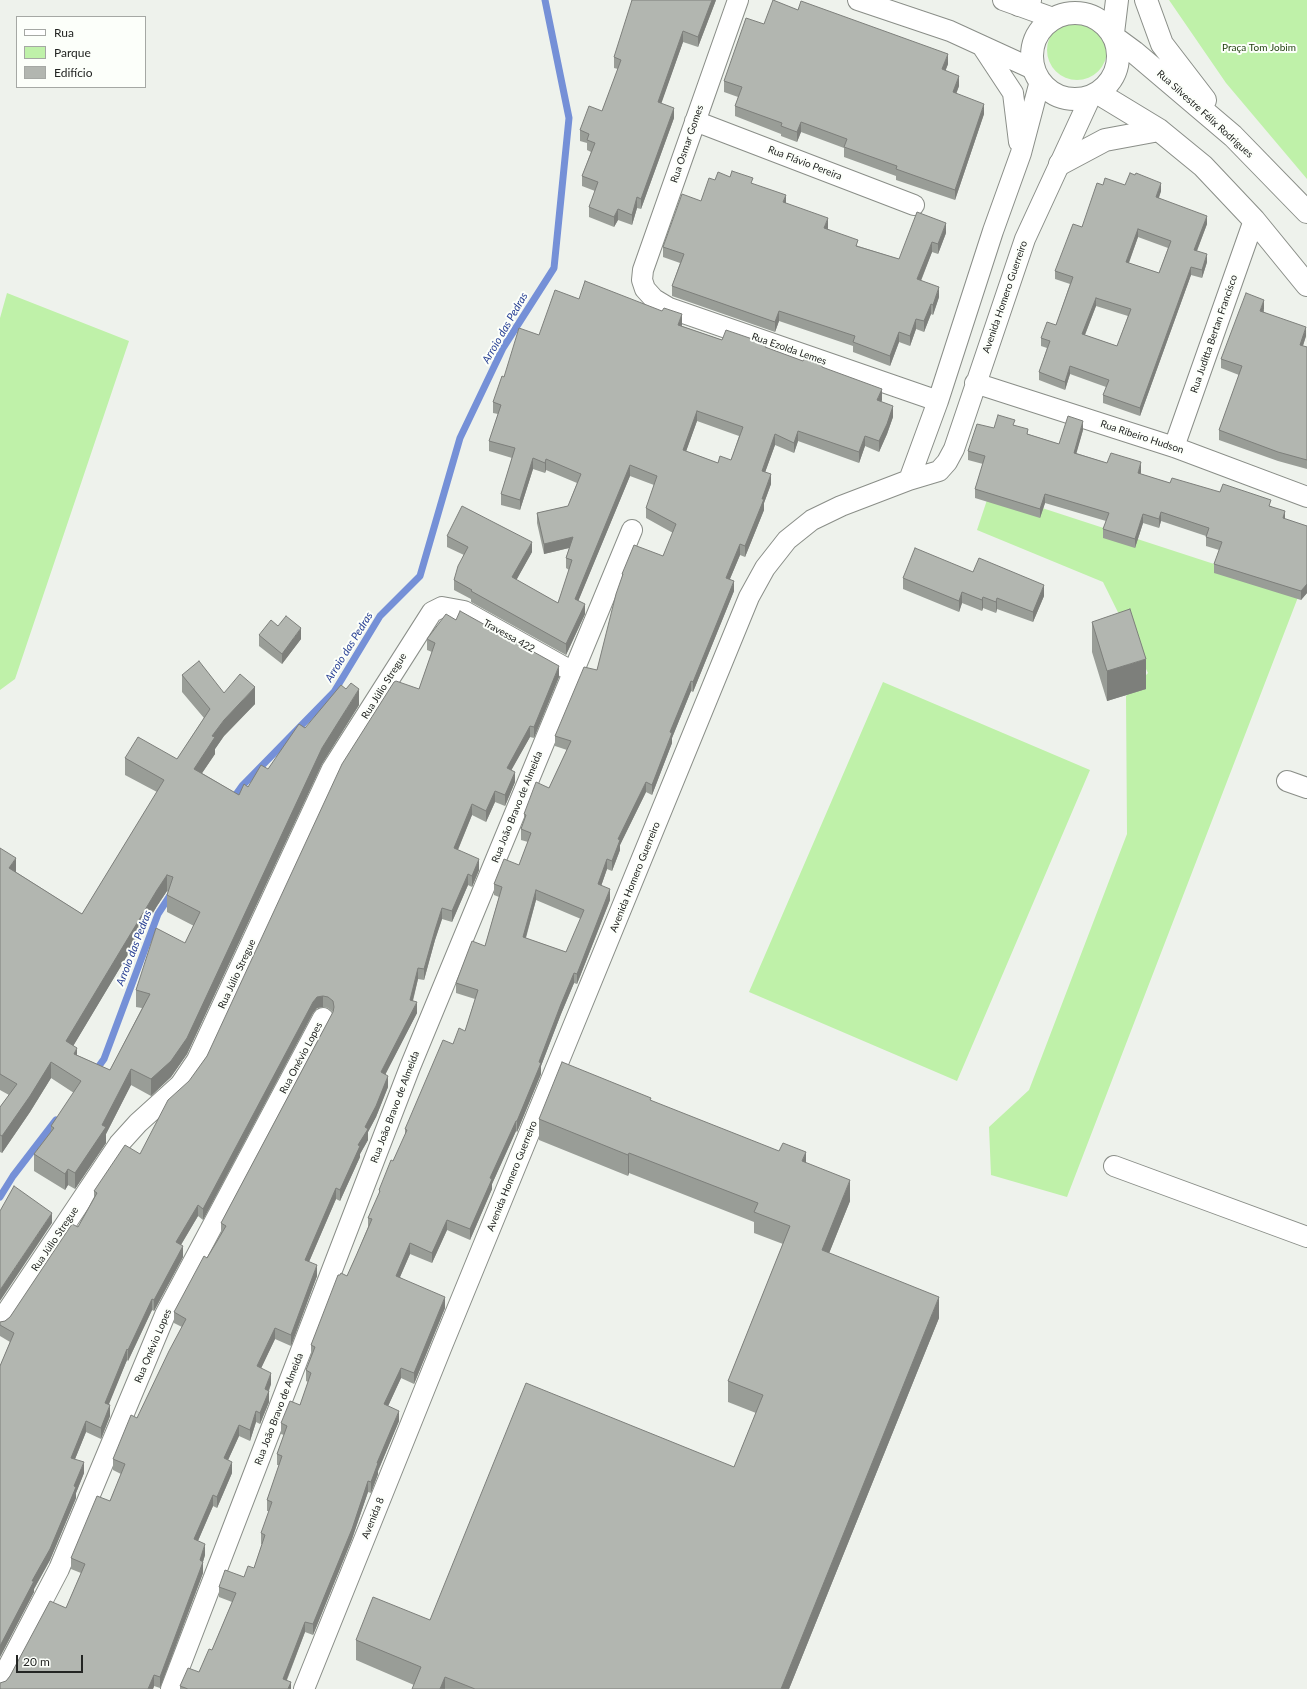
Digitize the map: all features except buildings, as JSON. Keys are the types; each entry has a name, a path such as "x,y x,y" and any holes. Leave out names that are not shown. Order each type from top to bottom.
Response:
{"street":[{"name":"Rua Osmar Gomes","path":"645,289 642,280 643,270 738,0"},
{"path":"858,0 950,31 1037,75"},
{"path":"1114,36 1117,0"},
{"path":"1146,0 1162,44 1232,136"},
{"path":"1017,2 1058,11 1082,13 1094,17 1105,24 1114,36 1119,53 1117,69 1110,82 1094,95 1077,99 1063,97 1050,91 1037,75 1031,57 1032,46 1037,34 1058,11"},
{"name":"Rua Silvestre Félix Rodrigues","path":"1114,36 1232,136 1307,212"},
{"path":"982,46 1013,93 1021,153"},
{"path":"909,480 938,401 993,231 1021,153 1037,75"},
{"path":"1094,95 1159,130 1203,166 1254,220 1307,285"},
{"name":"Avenida Homero Guerreiro","path":"442,1346 749,598 765,568 788,540 812,520 841,506 909,480 939,471 947,462 954,449 1025,239 1094,95"},
{"name":"Rua Flávio Pereira","path":"695,121 914,205"},
{"path":"1060,164 1105,140 1159,130"},
{"name":"Rua Juditta Bertan Francisco","path":"1174,447 1254,220"},
{"name":"Rua Ezolda Lemes","path":"645,289 654,299 669,308 938,401"},
{"name":"Rua Ribeiro Hudson","path":"976,383 1174,447 1307,497"},
{"name":"Rua João Bravo de Almeida","path":"171,1689 410,1067 632,530"},
{"name":"Travessa 422","path":"442,607 464,611 573,672"},
{"name":"Rua Júlio Stregue","path":"0,1322 119,1144 138,1123 180,1085 197,1060 332,769 424,622 432,612 442,607"},
{"path":"1287,781 1307,788"},
{"name":"Rua Onévio Lopes","path":"0,1682 59,1569 165,1315 323,1018"},
{"path":"1114,1166 1307,1237"},
{"name":"Avenida 8","path":"304,1689 442,1346"}],"green space":[{"name":"Praça Tom Jobim","path":"1169,0 1307,0 1307,179 1226,83"},
{"path":"1077,20 1094,25 1102,33 1107,50 1102,67 1094,75 1077,80 1060,75 1052,67 1047,50 1052,33 1060,25"},
{"path":"7,293 129,341 15,679 0,690 0,318"},
{"path":"990,491 1300,592 1067,1197 991,1175 989,1127 1029,1090 1127,834 1126,696 1148,673 1103,582 977,530"},
{"path":"883,682 1090,770 957,1081 749,992"}],"waterway":[{"name":"Arroio das Pedras","path":"232,800 242,786 334,692 380,616 420,576 460,438 503,348 554,268 569,118 545,0"},
{"name":"Arroio das Pedras","path":"94,1073 104,1059 158,914 171,894"},
{"name":"Arroio das Pedras","path":"0,1197 13,1176 56,1120"}]}
